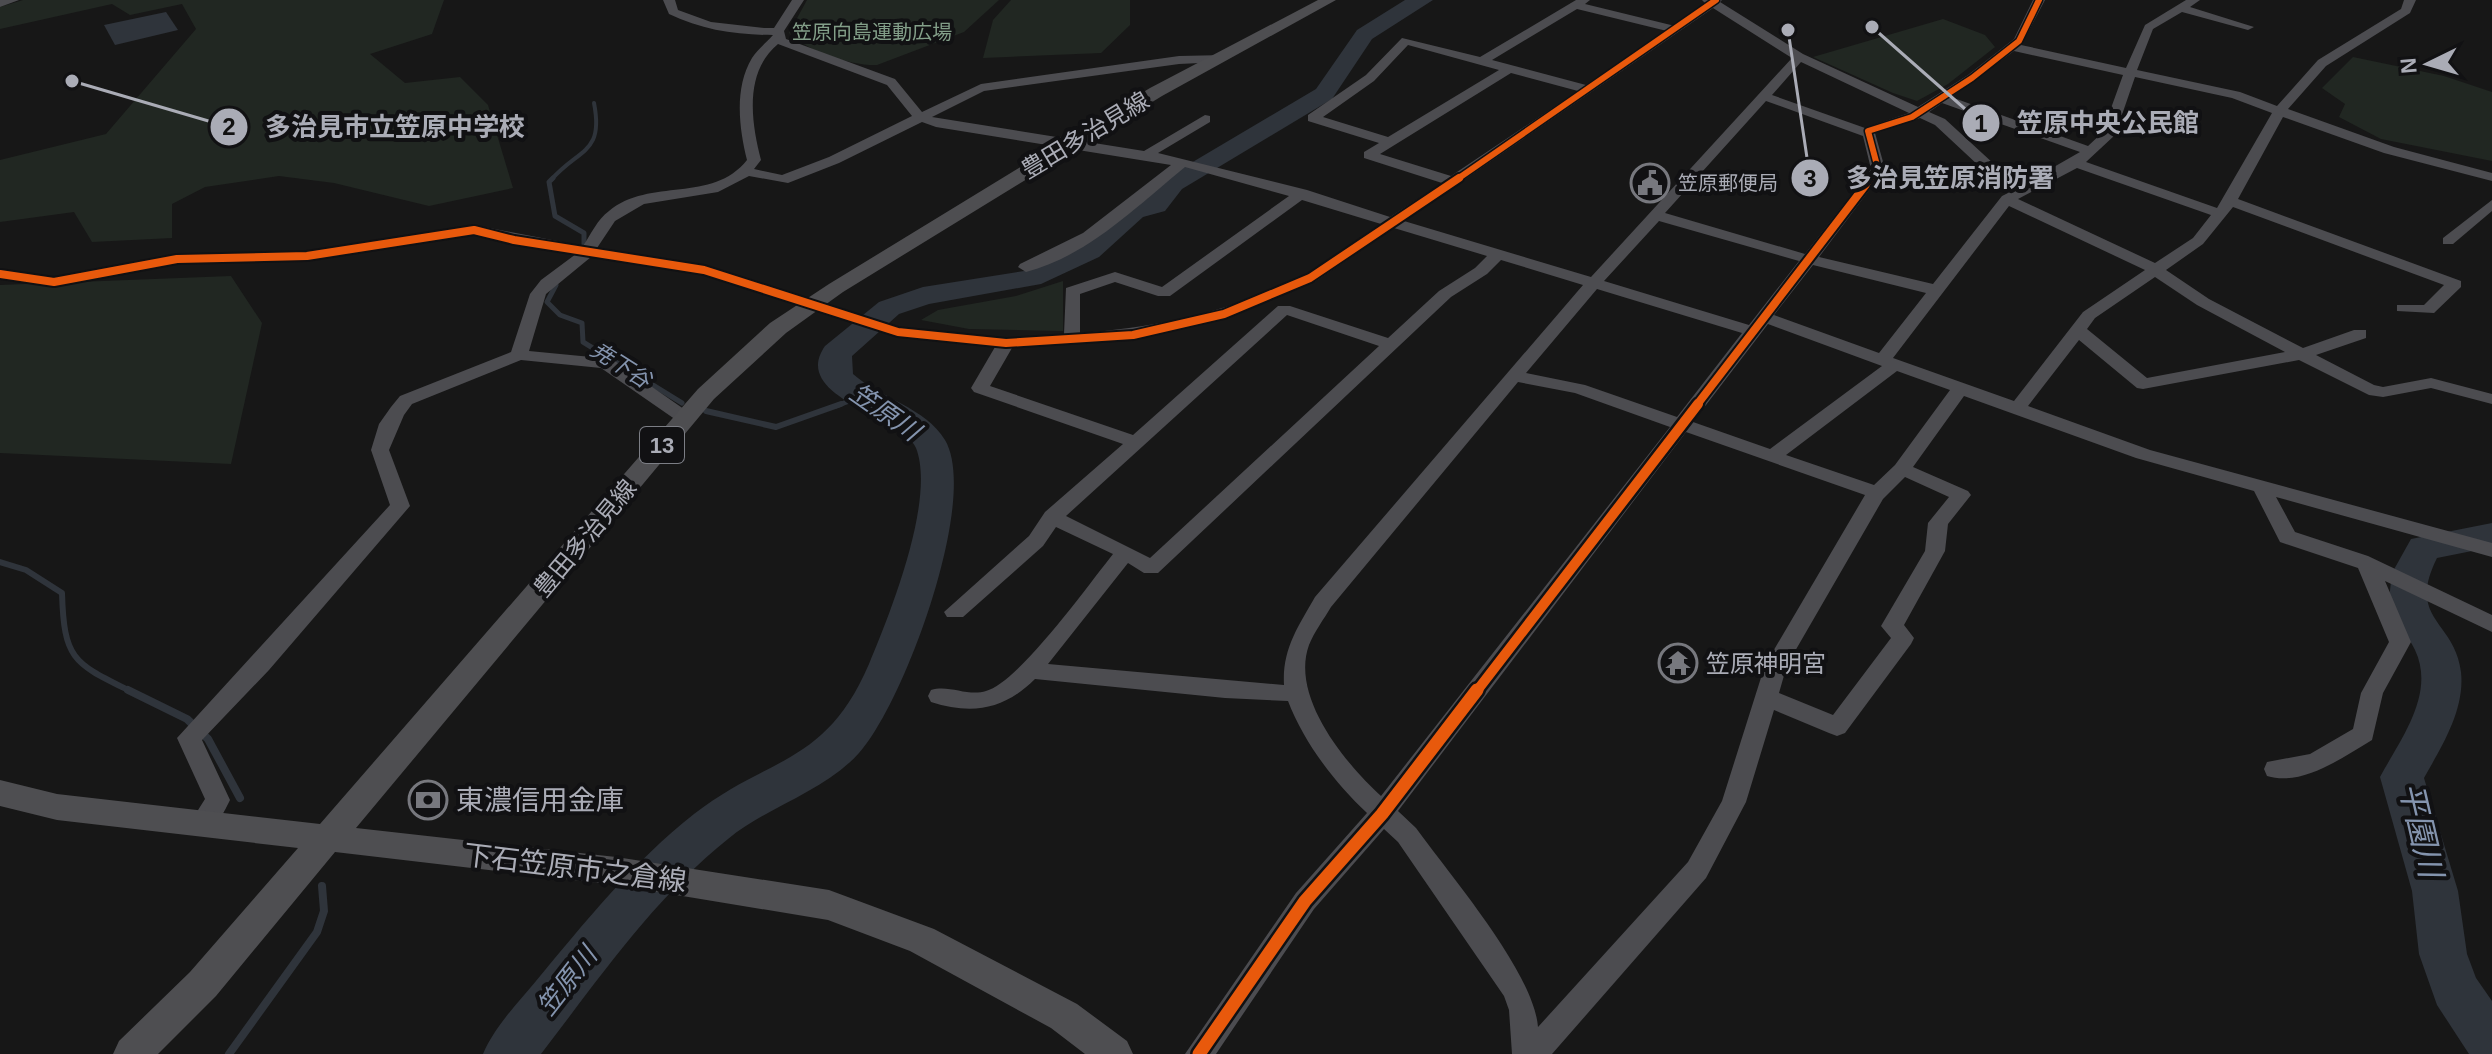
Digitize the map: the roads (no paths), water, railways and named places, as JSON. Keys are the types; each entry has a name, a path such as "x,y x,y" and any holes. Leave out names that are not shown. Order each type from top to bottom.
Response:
{"main road":[{"name":"豊田多治見線","path":"132,1054 203,984 685,418 778,328 1071,143 1329,0"},
{"name":"下石笠原市之倉線","path":"0,793 57,807 200,826 616,871 829,905 922,940 1064,1016 1114,1054"}],"street":[{"path":"0,4 13,0"},
{"path":"669,0 673,12 694,23 778,35 891,82 919,116 958,127 1146,155 1222,171 1302,193 1597,282 1758,324 1888,364 2143,454 2488,549"},
{"path":"519,355 535,300 543,286 588,250 602,223 624,207 653,196 727,185 748,172 754,160 747,136 746,112 751,71 778,35 798,0"},
{"path":"1764,96 1867,133 1921,112 2012,47 2019,41 2039,0"},
{"path":"1772,456 1888,364 1935,290 2012,196 2076,163 2108,135 2149,27 2194,0"},
{"path":"2016,410 2089,315 2198,241 2226,208 2280,110 2322,63 2406,11 2410,0"},
{"path":"0,274 54,282 177,259 307,256 474,230 514,240 704,270 898,332 1006,343 1072,341 1164,329 1256,303 1310,278 1677,30 1712,1 1799,57 1940,122 2012,196 2369,390 2383,392 2431,383 2492,399"},
{"path":"1482,61 1580,2 1677,30"},
{"path":"2180,8 2248,27"},
{"path":"1389,142 1313,118 1370,78 1406,41 1589,90"},
{"path":"2012,47 2235,95 2389,150 2492,177"},
{"path":"1526,1054 1523,1010 1515,989 1407,835 1353,785 1306,717 1296,692 1294,666 1298,645 1323,602 1515,376 1655,215 1799,57"},
{"path":"748,172 783,180 834,160 981,88 1179,60 1221,58"},
{"path":"1454,182 1369,155 1510,68"},
{"path":"1940,98 2090,151"},
{"path":"1146,155 1205,119"},
{"path":"1199,1054 1305,901 1382,814 1878,169 1880,163 1867,133"},
{"path":"1026,267 1067,250 1182,163"},
{"path":"2076,163 2226,208 2455,284 2428,310 2403,308"},
{"path":"1072,341 1072,291 1115,277 1164,293 1302,193"},
{"path":"2448,241 2492,204"},
{"path":"1655,215 1807,259 1872,272 1935,290"},
{"path":"1052,517 1126,552 1151,568 1445,294 1481,271 1499,253"},
{"path":"955,612 1036,541 1052,517 1133,441 1284,309 1390,344"},
{"path":"2076,329 2143,384 2302,354 2360,334"},
{"path":"1006,343 980,388 1133,441"},
{"path":"200,826 218,800 189,738 400,506 380,450 388,424 406,400 519,355 585,359 606,363 685,418"},
{"path":"1515,376 1579,389 1878,493"},
{"path":"1533,1054 1697,870 1734,802 1776,665 1878,493 1902,469 1959,390"},
{"path":"1765,697 1837,727 1903,638 1892,626 1935,551 1938,523 1961,495 1902,469"},
{"path":"2261,486 2287,537 2390,573 2492,624"},
{"path":"939,696 971,703 1005,696 1030,670 1126,552"},
{"path":"2276,769 2315,762 2364,734 2372,693 2400,642 2367,564"},
{"path":"1030,670 1225,690 1276,694 1296,692"}],"waterway":[{"name":"笠原川","path":"509,1054 604,935 682,851 728,814 827,757 858,725 872,701 916,589 935,509 937,475 933,449 928,439 911,424 860,397 837,377 836,353 889,308 923,296 1031,278 1089,251 1134,211 1156,205 1173,184 1324,94 1365,34 1388,17 1423,0"},
{"name":"尭下谷","path":"584,251 584,233 555,216 549,182 592,141 596,120 594,103"},
{"name":"尭下谷","path":"556,285 547,302 560,315 582,323 583,342 682,403"},
{"name":"尭下谷","path":"836,406 860,397"},
{"name":"尭下谷","path":"706,411 776,427 841,404"},
{"name":"平園川","path":"2492,535 2424,548 2411,573 2407,608 2435,649 2441,671 2441,687 2433,719 2402,777 2435,891 2443,954 2455,989 2492,1044"},
{"path":"0,562 26,570 62,593 66,633 76,657 97,674 131,691"},
{"path":"131,691 187,719 208,739 240,798"},
{"path":"229,1054 317,932 324,911 322,886"}],"place":[{"name":"笠原中央公民館","path":"1872,27"},
{"name":"多治見笠原消防署","path":"1788,30"},
{"name":"多治見市立笠原中学校","path":"72,81"},
{"name":"笠原郵便局","path":"1650,183"},
{"name":"笠原神明宮","path":"1678,663"},
{"name":"東濃信用金庫","path":"428,800"}],"park label":[{"name":"笠原向島運動広場","path":"872,32"}]}
